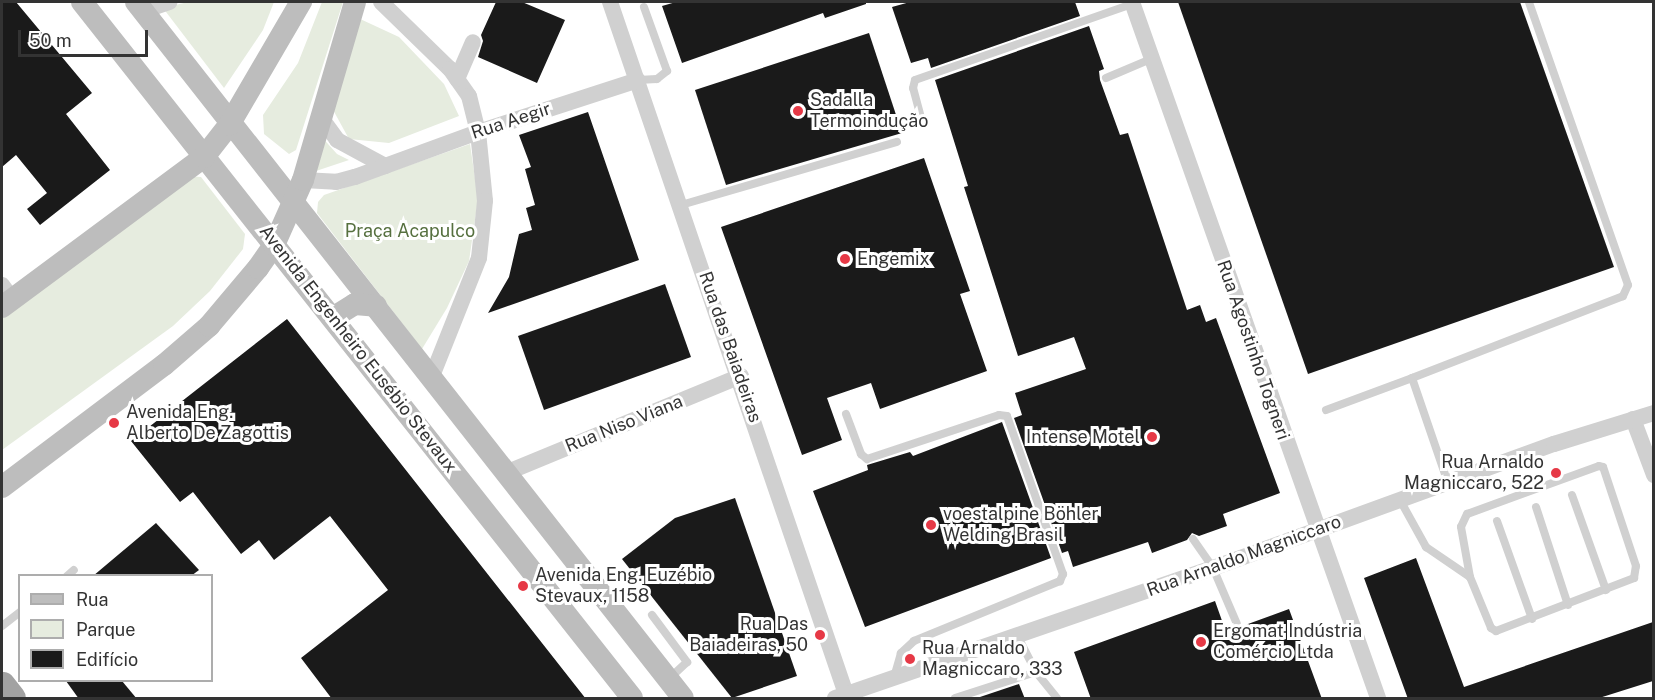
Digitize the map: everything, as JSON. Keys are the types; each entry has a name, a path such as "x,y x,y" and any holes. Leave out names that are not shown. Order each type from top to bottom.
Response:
{"highway":[{"path":"2,685 12,699"}],"main road":[{"name":"Avenida Engenheiro Eusébio Stevaux","path":"82,2 334,317 632,699"},
{"path":"5,297 204,157 229,125 301,2"},
{"path":"2,486 164,365 209,326 274,244 303,180 355,2"},
{"name":"Avenida Engenheiro Eusébio Stevaux","path":"139,6 229,125 508,472 683,699"},
{"path":"334,317 355,304 376,306"}],"street":[{"path":"139,6 169,2"},
{"path":"381,2 416,33 457,79 468,96 478,132 484,201 479,258 432,376"},
{"name":"Rua das Baiadeiras","path":"610,2 741,376 841,696"},
{"name":"Rua Agostinho Togneri","path":"1132,3 1316,530 1378,699"},
{"path":"457,79 473,42"},
{"name":"Rua Aegir","path":"303,180 336,182 478,132 638,80"},
{"path":"322,119 348,148 385,166"},
{"name":"Rua Niso Viana","path":"508,472 741,376"},
{"name":"Rua Arnaldo Magniccaro","path":"841,696 1214,568 1448,483 1653,413"},
{"path":"1633,419 1653,475"}],"lane":[{"path":"1326,410 1626,292 1628,285 1529,2"},
{"path":"923,125 913,88 915,80 1132,3"},
{"path":"638,80 657,79 667,71 644,7"},
{"path":"1106,78 1151,59"},
{"path":"681,205 897,142"},
{"path":"1412,378 1448,483"},
{"path":"846,414 861,454 867,459 999,415 1007,417 1063,574 1060,581 914,641 901,653 894,677"},
{"path":"1599,466 1604,467 1637,574 1606,590 1496,631 1491,628 1470,577 1461,526 1467,514 1599,466"},
{"path":"1572,495 1606,590"},
{"path":"1400,500 1426,547 1470,577"},
{"path":"1536,507 1568,605"},
{"path":"1497,521 1532,619"},
{"path":"1193,539 1214,568 1237,624"},
{"path":"70,574 75,570"},
{"path":"2,626 18,614"},
{"path":"652,615 687,662 669,680"},
{"path":"1017,635 1036,672 1057,699"},
{"path":"955,699 1036,672"}],"green space":[{"path":"188,2 274,2 263,30 224,88 163,8"},
{"path":"322,2 343,2 296,150 289,154 264,134 263,115 298,63"},
{"path":"358,18 399,37 444,84 459,116 389,143 349,139 332,108"},
{"path":"320,135 337,154 349,160 310,173"},
{"name":"Praça Acapulco","path":"470,144 478,199 469,261 447,308 422,349 317,213 318,202 324,195"},
{"path":"187,176 201,177 245,234 243,249 210,291 173,326 2,450 2,311"}],"building":[{"path":"2,2 16,2 92,93 66,114 110,170 40,225 27,209 47,193 16,155 2,167"},
{"path":"496,2 522,2 565,20 537,83 478,57 483,41 481,35"},
{"path":"676,2 866,2 866,4 825,18 823,13 682,63 662,6"},
{"path":"910,2 1075,2 1080,16 931,68 928,58 911,63 892,7"},
{"path":"1178,2 1520,2 1614,267 1308,374"},
{"path":"1089,26 1104,69 1099,71 1100,80 1120,135 1128,133 1187,310 1200,305 1206,322 1216,318 1280,493 1223,514 1227,526 1199,536 1192,533 1187,540 1152,553 1148,542 1073,567 1068,551 1062,553 1014,418 1022,415 1015,393 1086,369 1074,337 1018,356 964,187 968,186 935,80"},
{"name":"Sadalla Termoindução","path":"869,33 902,133 726,185 695,90"},
{"path":"588,112 639,260 488,313 509,277 519,234 532,230 526,208 535,205 525,169 531,167 519,135"},
{"name":"Engemix","path":"924,158 970,291 960,294 987,371 880,409 871,383 827,398 842,440 802,455 721,227"},
{"path":"665,284 691,357 544,410 518,336"},
{"path":"287,319 586,699 332,699 301,658 388,590 330,516 274,560 259,540 241,554 193,492 180,502 131,441"},
{"name":"voestalpine Böhler Welding Brasil","path":"1002,422 1051,558 865,627 813,491 868,470 867,465 910,452 913,456"},
{"path":"735,498 797,676 732,698 622,559 675,518"},
{"path":"156,523 199,570 194,574 95,574"},
{"path":"1416,558 1464,687 1653,622 1653,681 1596,699 1408,699 1364,578"},
{"name":"Ergomat Indústria Comércio Ltda","path":"1215,601 1226,632 1289,609 1322,699 1091,699 1074,652"},
{"path":"67,682 123,682 137,699 79,699"},
{"path":"1019,684 1025,699 974,699"}],"place":[{"name":"Sadalla Termoindução","path":"798,111"},
{"name":"Engemix","path":"845,259"},
{"name":"Avenida Eng. Alberto De Zagottis","path":"114,423"},
{"name":"Intense Motel","path":"1152,437"},
{"name":"Rua Arnaldo Magniccaro, 522","path":"1556,473"},
{"name":"voestalpine Böhler Welding Brasil","path":"931,525"},
{"name":"Avenida Eng. Euzébio Stevaux, 1158","path":"523,586"},
{"name":"Rua Das Baiadeiras, 50","path":"820,635"},
{"name":"Ergomat Indústria Comércio Ltda","path":"1201,642"},
{"name":"Rua Arnaldo Magniccaro, 333","path":"910,659"}]}
